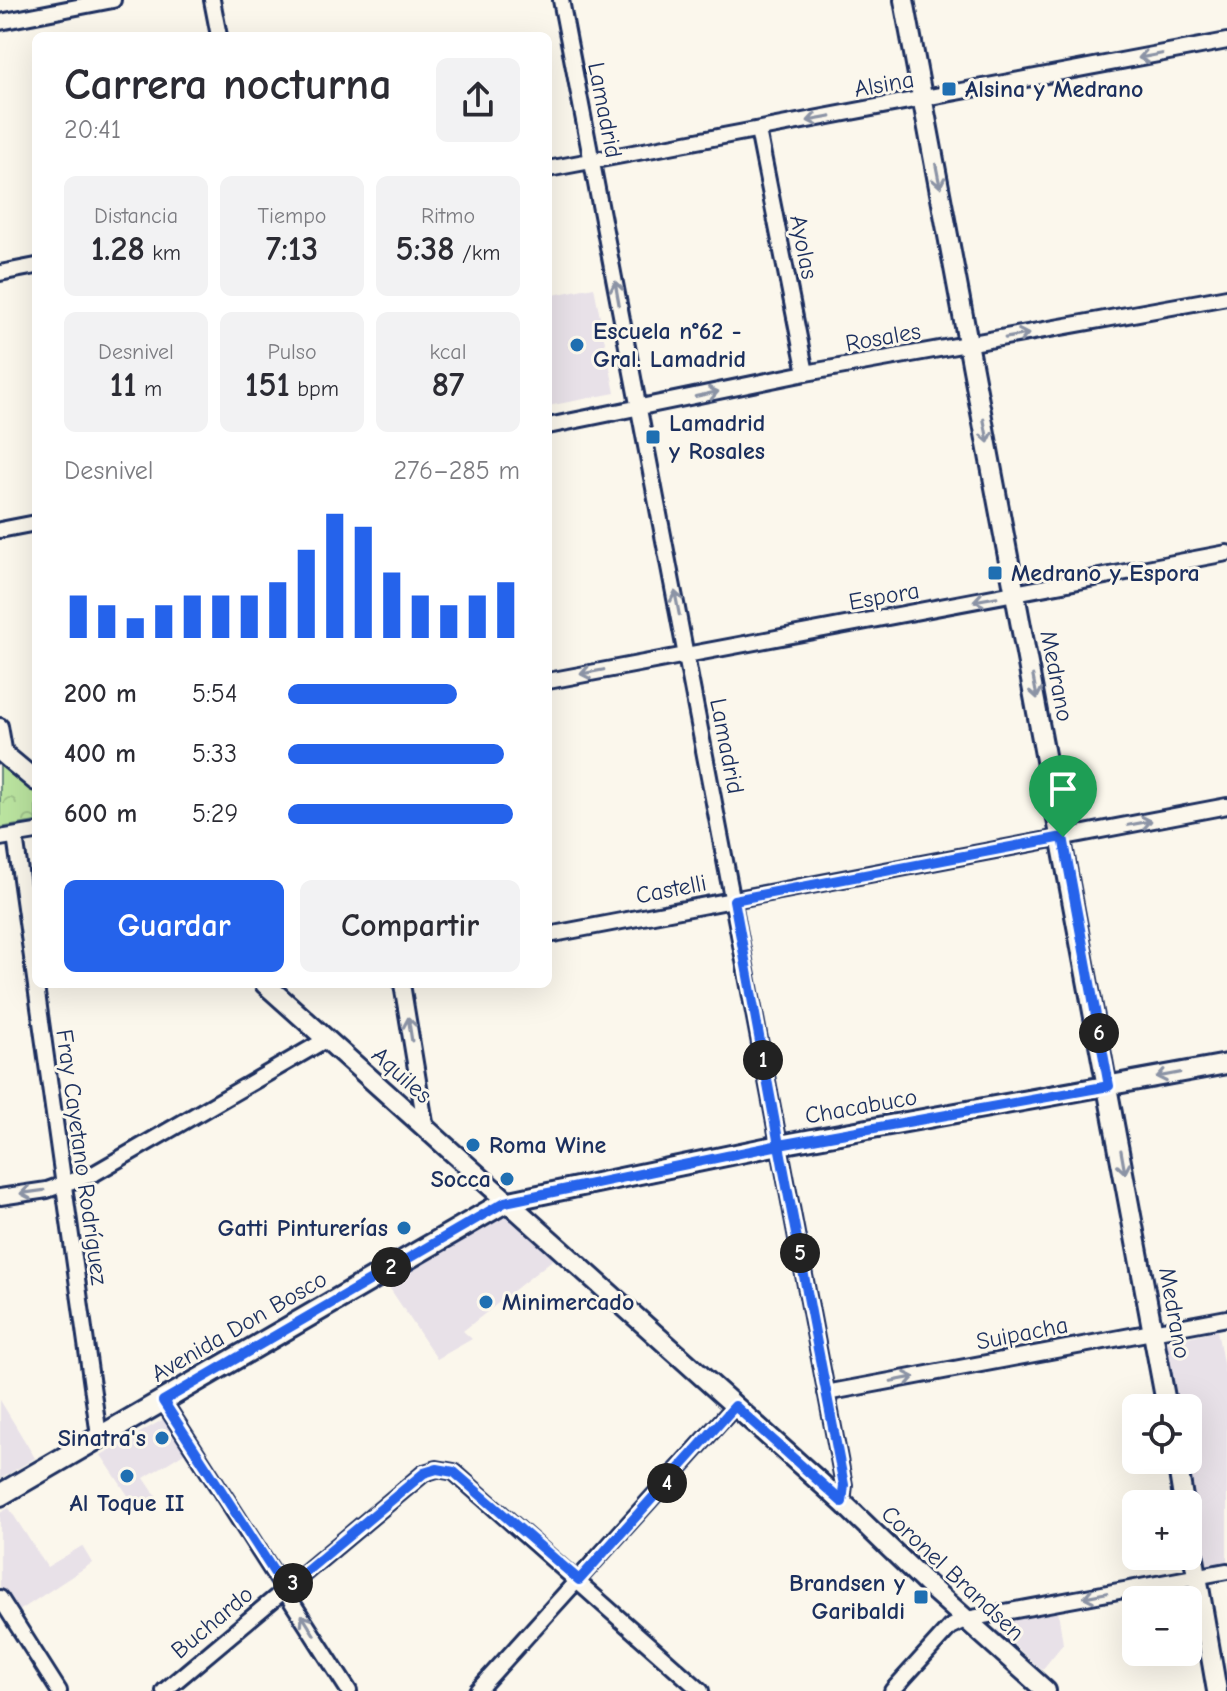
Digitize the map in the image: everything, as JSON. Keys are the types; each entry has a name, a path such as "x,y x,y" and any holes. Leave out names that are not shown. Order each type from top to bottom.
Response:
{"main road":[{"name":"Avenida Don Bosco","path":"0,1495 505,1202"}],"street":[{"path":"0,22 113,0"},
{"path":"212,0 218,32"},
{"name":"Lamadrid","path":"561,0 844,1485 842,1502"},
{"name":"Medrano","path":"904,0 1063,837 1164,1394"},
{"name":"Alsina","path":"552,168 1227,41"},
{"name":"Ayolas","path":"758,130 806,373"},
{"path":"0,273 32,267"},
{"name":"Rosales","path":"552,425 806,373 1227,297"},
{"path":"0,530 32,524"},
{"name":"Espora","path":"552,680 1227,553"},
{"path":"0,726 2,753 32,777"},
{"name":"Castelli","path":"552,934 1227,806"},
{"path":"8,837 32,833"},
{"name":"Fray Cayetano Rodríguez","path":"8,837 99,1436"},
{"name":"Aquiles","path":"270,988 505,1202"},
{"path":"403,988 426,1129"},
{"path":"0,1197 63,1185 95,1173 327,1039"},
{"name":"Chacabuco","path":"505,1202 779,1145 1227,1064"},
{"name":"Coronel Brandsen","path":"505,1202 842,1502 1046,1691"},
{"name":"Suipacha","path":"826,1393 1227,1318"},
{"path":"163,1401 349,1691"},
{"path":"477,1691 735,1406"},
{"name":"Buchardo","path":"164,1691 424,1473 437,1469 454,1472 579,1580"},
{"path":"1196,1570 1217,1691"},
{"path":"892,1691 950,1627 967,1619 1227,1571"},
{"path":"579,1580 701,1691"},
{"path":"0,1598 59,1691"}],"shaded area":[{"name":"Escuela n°62 - Gral. Lamadrid","path":"594,287 615,393 552,405 552,295"},
{"path":"506,1214 513,1215 556,1257 463,1331 472,1339 437,1359 387,1284"},
{"path":"1217,1330 1227,1385 1227,1565 1212,1568 1202,1563 1202,1490 1188,1490 1185,1474 1202,1474 1202,1394 1171,1394 1163,1343"},
{"path":"0,1400 35,1458 0,1479"},
{"path":"164,1419 169,1420 187,1451 144,1478 156,1496 137,1509 101,1455"},
{"path":"9,1508 47,1567 82,1546 92,1563 16,1613 0,1588 0,1513"},
{"path":"1058,1611 1063,1644 1042,1670 997,1630 1002,1623"}],"green space":[{"path":"0,762 32,790 32,823 0,828"}],"place":[{"name":"Alsina y Medrano","path":"949,89"},
{"name":"Escuela n°62 - Gral. Lamadrid","path":"577,345"},
{"name":"Lamadrid y Rosales","path":"653,437"},
{"name":"Medrano y Espora","path":"995,573"},
{"name":"Roma Wine","path":"473,1145"},
{"name":"Socca","path":"507,1179"},
{"name":"Gatti Pinturerías","path":"404,1228"},
{"name":"Minimercado","path":"486,1302"},
{"name":"Sinatra's","path":"162,1438"},
{"name":"Al Toque II","path":"127,1476"},
{"name":"Brandsen y Garibaldi","path":"921,1597"}],"route":[{"path":"1063,837 734,900 779,1145 505,1202 163,1401 285,1589 424,1473 437,1469 454,1472 579,1580 735,1406 842,1502 844,1485 779,1145 1109,1086 1063,837"}]}
